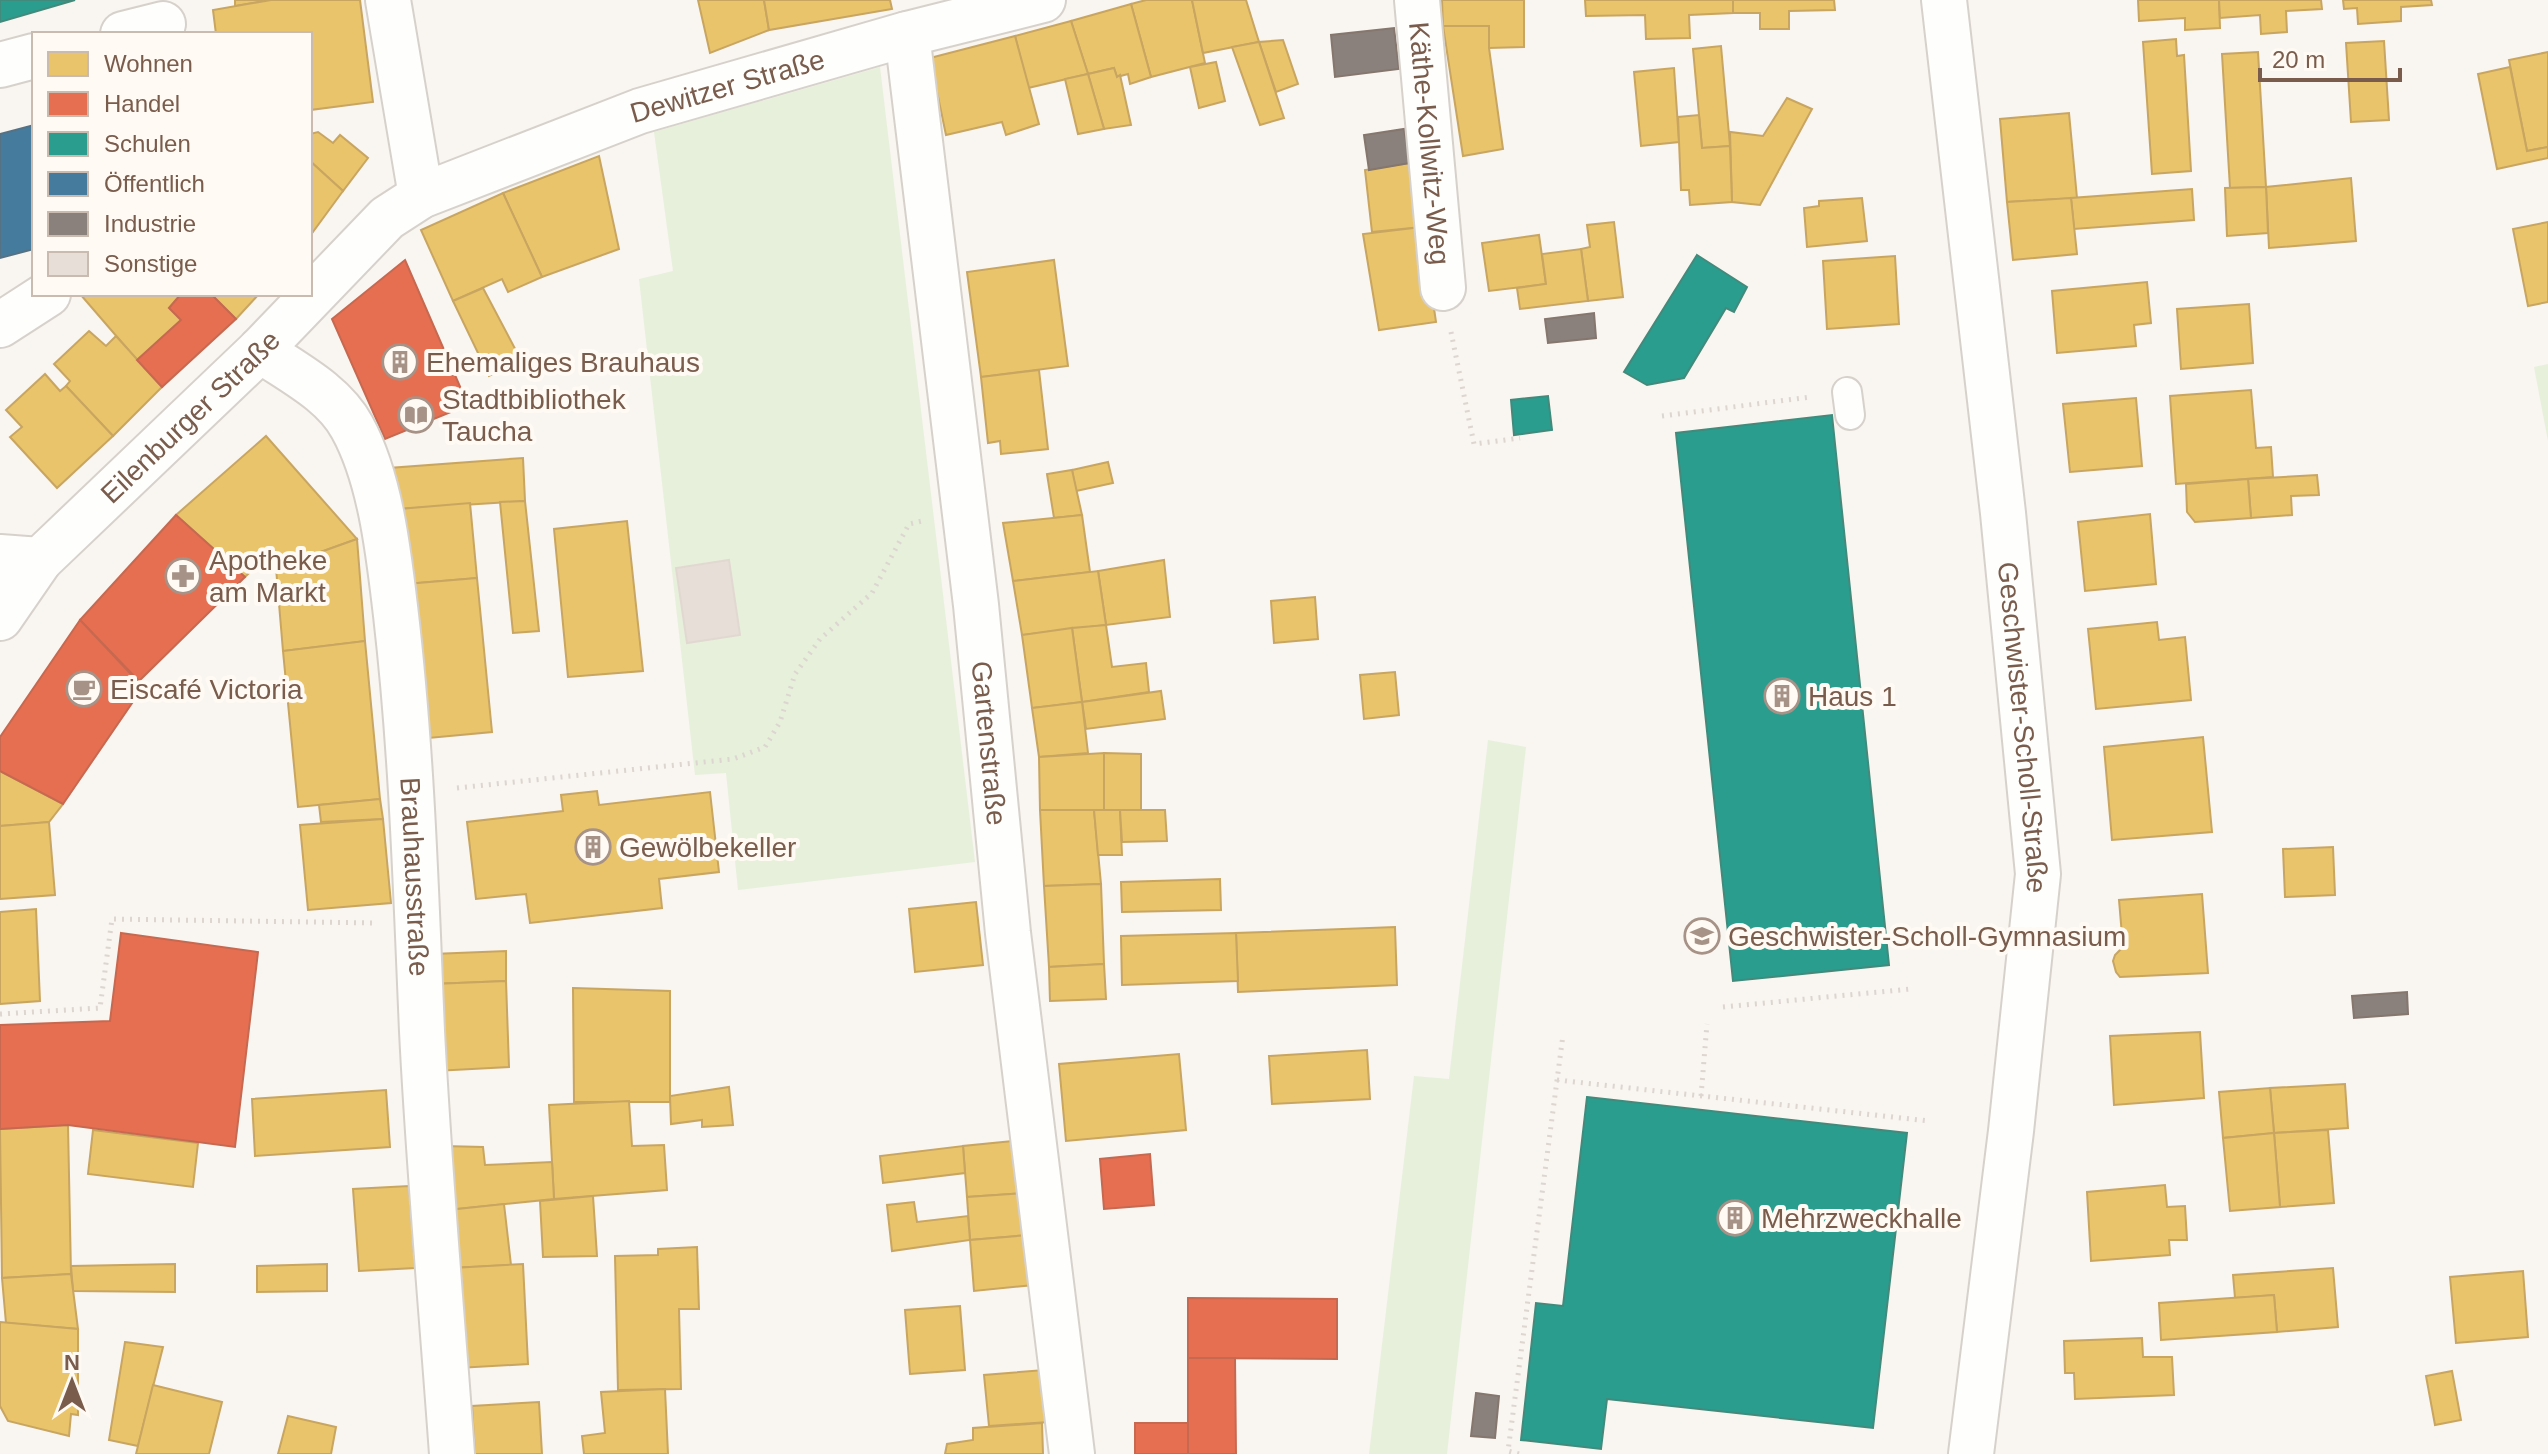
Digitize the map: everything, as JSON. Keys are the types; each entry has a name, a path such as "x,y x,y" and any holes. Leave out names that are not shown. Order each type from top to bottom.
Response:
{"street":[{"path":"388,0 421,196"},
{"name":"Dewitzer Straße","path":"421,196 640,111 907,34 1043,0"},
{"name":"Käthe-Kollwitz-Weg","path":"1417,0 1443,288"},
{"name":"Geschwister-Scholl-Straße","path":"1944,0 2003,513 2038,874 2013,1116 1971,1454"},
{"name":"Gartenstraße","path":"907,34 965,510 1008,933 1072,1454"},
{"path":"0,65 32,57"},
{"name":"Eilenburger Straße","path":"0,618 20,559 260,350 387,218 421,196"},
{"path":"0,325 45,296"},
{"name":"Brauhausstraße","path":"260,350 325,395 351,425 365,457 387,543 413,793 425,1088 452,1454"}],"path":[{"path":"1443,288 1474,444 1520,438"},
{"path":"1662,416 1849,404"},
{"path":"413,793 733,759 765,747 780,722 795,674 820,639 872,593 909,524 965,510"},
{"path":"0,1014 100,1008 112,919 417,923"},
{"path":"1723,1007 1910,989"},
{"path":"1701,1096 1707,1024"},
{"path":"1519,1454 1508,1451 1563,1035"},
{"path":"1557,1080 1929,1121"}],"green space":[{"path":"880,67 975,862 738,890 726,773 695,775 639,279 673,271 654,132"},
{"path":"2548,364 2548,441 2534,367"},
{"path":"1488,740 1526,747 1447,1454 1369,1454 1414,1076 1449,1079"}],"building: Wohnen":[{"path":"235,0 271,0 235,6"},
{"path":"271,0 360,0 373,102 312,110 312,32 216,32 213,10"},
{"path":"698,0 764,0 769,30 710,53"},
{"path":"764,0 890,0 892,9 769,30"},
{"path":"1146,0 1192,0 1205,63 1151,77 1131,4"},
{"path":"1192,0 1246,0 1259,42 1203,53"},
{"path":"1442,0 1524,0 1524,47 1489,48 1489,26 1443,26"},
{"path":"1585,0 1733,0 1733,13 1689,15 1690,38 1646,39 1645,15 1586,16"},
{"path":"1733,0 1834,0 1835,10 1789,11 1789,29 1760,29 1760,13 1733,13"},
{"path":"2138,0 2219,0 2220,28 2185,30 2185,18 2139,21"},
{"path":"2219,0 2321,0 2322,9 2286,11 2287,32 2261,34 2260,15 2220,18"},
{"path":"2343,0 2431,0 2432,5 2401,7 2401,21 2358,24 2357,8 2344,9"},
{"path":"1131,4 1151,77 1130,84 1128,74 1117,77 1114,68 1088,74 1071,21"},
{"path":"1071,21 1088,74 1028,88 1015,36"},
{"path":"1443,26 1489,26 1489,48 1503,149 1463,156"},
{"path":"1015,36 1039,124 1006,135 1002,122 946,135 930,58"},
{"path":"2176,39 2177,56 2184,55 2191,171 2152,174 2143,42"},
{"path":"1283,40 1298,84 1276,92 1259,42"},
{"path":"2384,41 2389,120 2351,122 2346,43"},
{"path":"1259,42 1284,118 1260,125 1232,47"},
{"path":"1721,46 1730,146 1702,148 1693,49"},
{"path":"2258,52 2266,187 2230,188 2222,54"},
{"path":"2548,52 2548,147 2527,151 2509,60"},
{"path":"1216,62 1225,101 1199,108 1190,67"},
{"path":"2510,67 2527,151 2548,147 2548,158 2497,169 2478,74"},
{"path":"1114,68 1117,77 1120,75 1131,125 1104,129 1088,74"},
{"path":"1674,68 1679,142 1641,146 1634,72"},
{"path":"1088,74 1104,129 1078,134 1065,79"},
{"path":"1787,98 1812,109 1760,205 1732,202 1730,132 1763,136"},
{"path":"2069,113 2077,198 2007,202 2000,119"},
{"path":"1699,115 1702,148 1730,146 1732,202 1690,205 1689,190 1681,190 1678,117"},
{"path":"318,132 333,143 340,135 368,158 343,191 312,163 312,134"},
{"path":"599,156 619,249 542,277 503,193"},
{"path":"312,163 343,191 312,233"},
{"path":"1410,163 1422,227 1372,232 1365,170"},
{"path":"2351,178 2356,241 2269,248 2266,187"},
{"path":"2266,187 2268,233 2227,236 2225,188"},
{"path":"2192,189 2194,220 2074,229 2071,198"},
{"path":"503,193 542,277 508,292 502,279 453,301 421,230"},
{"path":"1862,198 1867,241 1807,247 1804,208 1819,206 1819,201"},
{"path":"2071,198 2077,254 2013,260 2007,202"},
{"path":"1614,222 1623,297 1588,301 1581,249 1590,247 1587,225"},
{"path":"2548,222 2548,302 2528,306 2513,229"},
{"path":"1422,227 1436,322 1379,330 1363,234"},
{"path":"1539,235 1546,284 1489,291 1482,243"},
{"path":"1581,249 1588,301 1520,309 1517,288 1546,284 1542,254"},
{"path":"1895,256 1899,324 1827,329 1823,261"},
{"path":"1054,260 1068,366 981,377 967,272"},
{"path":"2147,282 2151,323 2134,325 2136,346 2057,353 2052,291"},
{"path":"483,288 521,360 489,376 453,301"},
{"path":"82,296 179,296 169,308 181,320 137,360"},
{"path":"213,296 257,296 236,319"},
{"path":"2249,304 2253,363 2181,369 2177,309"},
{"path":"89,331 106,346 116,336 162,387 113,436 66,386 70,381 54,364"},
{"path":"1039,370 1048,449 1001,454 1000,441 988,443 981,377"},
{"path":"45,374 60,391 66,386 113,436 57,488 10,437 22,427 6,410"},
{"path":"2251,390 2256,448 2271,447 2273,477 2176,484 2170,396"},
{"path":"2136,398 2142,466 2070,472 2063,404"},
{"path":"266,436 357,539 276,568 263,560 245,577 176,515"},
{"path":"523,458 525,501 399,509 389,468"},
{"path":"1108,462 1113,483 1076,491 1072,470"},
{"path":"1072,470 1082,515 1054,518 1047,474"},
{"path":"2317,475 2319,495 2291,496 2292,515 2251,518 2248,479"},
{"path":"2248,479 2251,518 2195,522 2187,512 2186,484"},
{"path":"525,501 539,631 513,633 500,502"},
{"path":"470,503 477,578 406,584 399,509"},
{"path":"2150,514 2156,584 2085,591 2078,522"},
{"path":"1082,515 1090,572 1013,581 1003,523"},
{"path":"627,521 643,671 568,677 554,529"},
{"path":"357,539 365,641 283,651 276,568"},
{"path":"1164,560 1170,617 1106,625 1098,571"},
{"path":"1098,571 1106,625 1022,635 1013,581"},
{"path":"477,578 492,732 418,739 406,584"},
{"path":"1315,597 1318,639 1274,643 1271,601"},
{"path":"2157,622 2159,640 2185,637 2191,700 2096,709 2088,629"},
{"path":"1106,625 1112,667 1146,663 1149,692 1082,702 1072,628"},
{"path":"1072,628 1082,702 1032,708 1022,635"},
{"path":"365,641 380,799 298,807 283,651"},
{"path":"1395,672 1399,715 1364,719 1360,675"},
{"path":"1161,691 1165,719 1086,729 1082,702"},
{"path":"1082,702 1088,753 1039,757 1032,708"},
{"path":"2203,737 2212,832 2112,840 2104,747"},
{"path":"1104,753 1141,754 1141,810 1104,810"},
{"path":"1104,753 1104,810 1040,810 1039,757"},
{"path":"0,771 63,804 49,822 0,826"},
{"name":"Gewölbekeller","path":"597,791 599,805 710,792 719,872 659,879 662,908 530,923 526,894 476,899 467,822 563,811 561,795"},
{"path":"380,799 383,819 321,822 319,805"},
{"path":"1040,810 1094,810 1101,884 1044,886"},
{"path":"1094,810 1120,810 1122,855 1098,855"},
{"path":"1120,810 1165,810 1167,841 1122,842"},
{"path":"383,819 391,903 308,910 300,825"},
{"path":"49,822 55,895 0,899 0,826"},
{"path":"2333,847 2335,895 2285,897 2283,849"},
{"path":"1220,879 1221,910 1122,912 1121,882"},
{"path":"1101,884 1104,964 1049,967 1044,886"},
{"path":"2202,894 2208,973 2120,977 2113,961 2123,947 2119,900"},
{"path":"976,902 983,965 915,972 909,909"},
{"path":"36,909 40,1001 0,1004 0,912"},
{"path":"1395,927 1397,985 1238,992 1236,933"},
{"path":"1236,933 1238,981 1122,985 1121,936"},
{"path":"506,951 506,981 433,984 433,954"},
{"path":"1104,964 1106,999 1050,1001 1049,967"},
{"path":"506,981 509,1067 435,1071 433,984"},
{"path":"573,988 670,991 670,1102 574,1102"},
{"path":"2200,1032 2204,1098 2114,1105 2110,1036"},
{"path":"1367,1050 1370,1099 1272,1104 1269,1056"},
{"path":"1179,1054 1186,1130 1066,1141 1059,1064"},
{"path":"2345,1084 2348,1128 2274,1133 2270,1088"},
{"path":"729,1087 733,1125 702,1127 702,1120 671,1124 670,1096"},
{"path":"2270,1088 2274,1133 2223,1138 2219,1092"},
{"path":"386,1090 390,1147 255,1156 252,1099"},
{"path":"629,1101 632,1146 664,1145 667,1190 554,1199 549,1105"},
{"path":"68,1125 71,1274 2,1278 0,1129"},
{"path":"93,1130 198,1143 193,1187 88,1174"},
{"path":"2328,1130 2334,1203 2280,1207 2274,1133"},
{"path":"2274,1133 2280,1207 2230,1211 2223,1138"},
{"path":"1022,1140 1027,1193 967,1197 963,1146"},
{"path":"443,1146 483,1147 485,1165 552,1162 554,1199 448,1210"},
{"path":"963,1146 965,1173 883,1183 880,1156"},
{"path":"2165,1185 2167,1207 2185,1206 2187,1240 2169,1240 2170,1255 2091,1261 2087,1192"},
{"path":"409,1186 415,1268 359,1271 353,1189"},
{"path":"1027,1193 1029,1235 970,1240 967,1197"},
{"path":"593,1196 597,1256 543,1257 540,1201"},
{"path":"914,1202 917,1222 968,1216 970,1240 892,1251 887,1205"},
{"path":"504,1204 511,1265 452,1268 448,1210"},
{"path":"1029,1235 1034,1285 974,1291 970,1240"},
{"path":"697,1247 699,1309 679,1309 681,1389 618,1390 615,1256 658,1255 658,1249"},
{"path":"175,1264 175,1292 73,1291 71,1266"},
{"path":"327,1264 327,1291 257,1292 257,1266"},
{"path":"523,1264 528,1364 458,1368 452,1268"},
{"path":"2333,1268 2338,1327 2277,1332 2274,1295 2235,1298 2233,1275"},
{"path":"2523,1271 2528,1337 2456,1343 2450,1277"},
{"path":"71,1274 78,1329 6,1323 2,1278"},
{"path":"2274,1295 2277,1332 2161,1340 2159,1303"},
{"path":"960,1306 965,1370 910,1374 905,1310"},
{"path":"0,1322 78,1329 78,1415 71,1414 69,1436 8,1421 0,1406"},
{"path":"2142,1338 2143,1357 2172,1357 2174,1395 2075,1399 2074,1373 2065,1373 2064,1341"},
{"path":"125,1342 163,1347 138,1446 109,1440"},
{"path":"1044,1370 1049,1422 989,1426 984,1375"},
{"path":"2452,1371 2461,1420 2435,1425 2426,1376"},
{"path":"153,1385 222,1402 209,1454 136,1454"},
{"path":"665,1389 668,1454 584,1454 582,1436 605,1433 601,1392"},
{"path":"539,1402 542,1454 475,1454 472,1406"},
{"path":"288,1416 336,1427 331,1454 278,1454"},
{"path":"1042,1423 1043,1454 945,1454 947,1444 973,1440 973,1428"}],"building: Handel":[{"name":"Ehemaliges Brauhaus","path":"405,260 468,405 385,439 332,319"},
{"path":"179,296 213,296 236,319 162,387 137,360 181,320 169,308"},
{"path":"176,515 245,577 139,681 80,620"},
{"path":"80,620 143,687 63,804 0,771 0,737"},
{"path":"121,933 258,952 235,1147 68,1125 0,1129 0,1025 110,1021"},
{"path":"1150,1154 1154,1205 1104,1209 1100,1159"},
{"path":"1188,1298 1337,1299 1337,1359 1188,1358"},
{"path":"1188,1358 1235,1358 1236,1454 1188,1454"},
{"path":"1135,1423 1188,1423 1188,1454 1135,1454"}],"building: Schulen":[{"path":"0,0 75,0 0,22"},
{"path":"1697,255 1747,287 1734,312 1726,308 1684,378 1647,385 1624,372"},
{"path":"1548,396 1552,430 1514,435 1511,400"},
{"name":"Haus 1","path":"1832,415 1889,965 1733,981 1676,433"},
{"name":"Mehrzweckhalle","path":"1587,1097 1907,1133 1873,1428 1607,1399 1601,1449 1521,1440 1536,1303 1563,1306"}],"building: Öffentlich":[{"path":"32,126 32,250 0,258 0,134"}],"building: Industrie":[{"path":"1394,28 1399,69 1335,77 1331,35"},
{"path":"1404,129 1410,163 1369,170 1364,135"},
{"path":"1594,313 1596,338 1548,343 1545,319"},
{"path":"2407,992 2408,1014 2354,1018 2352,996"},
{"path":"1476,1393 1499,1396 1495,1438 1471,1436"}],"building: Sonstige":[{"path":"729,560 740,635 687,643 676,568"}],"place":[{"name":"Ehemaliges Brauhaus","path":"400,362"},
{"name":"Stadtbibliothek Taucha","path":"416,415"},
{"name":"Apotheke am Markt","path":"183,576"},
{"name":"Eiscafé Victoria","path":"84,689"},
{"name":"Haus 1","path":"1782,696"},
{"name":"Gewölbekeller","path":"593,847"},
{"name":"Geschwister-Scholl-Gymnasium","path":"1702,936"},
{"name":"Mehrzweckhalle","path":"1735,1218"}]}
